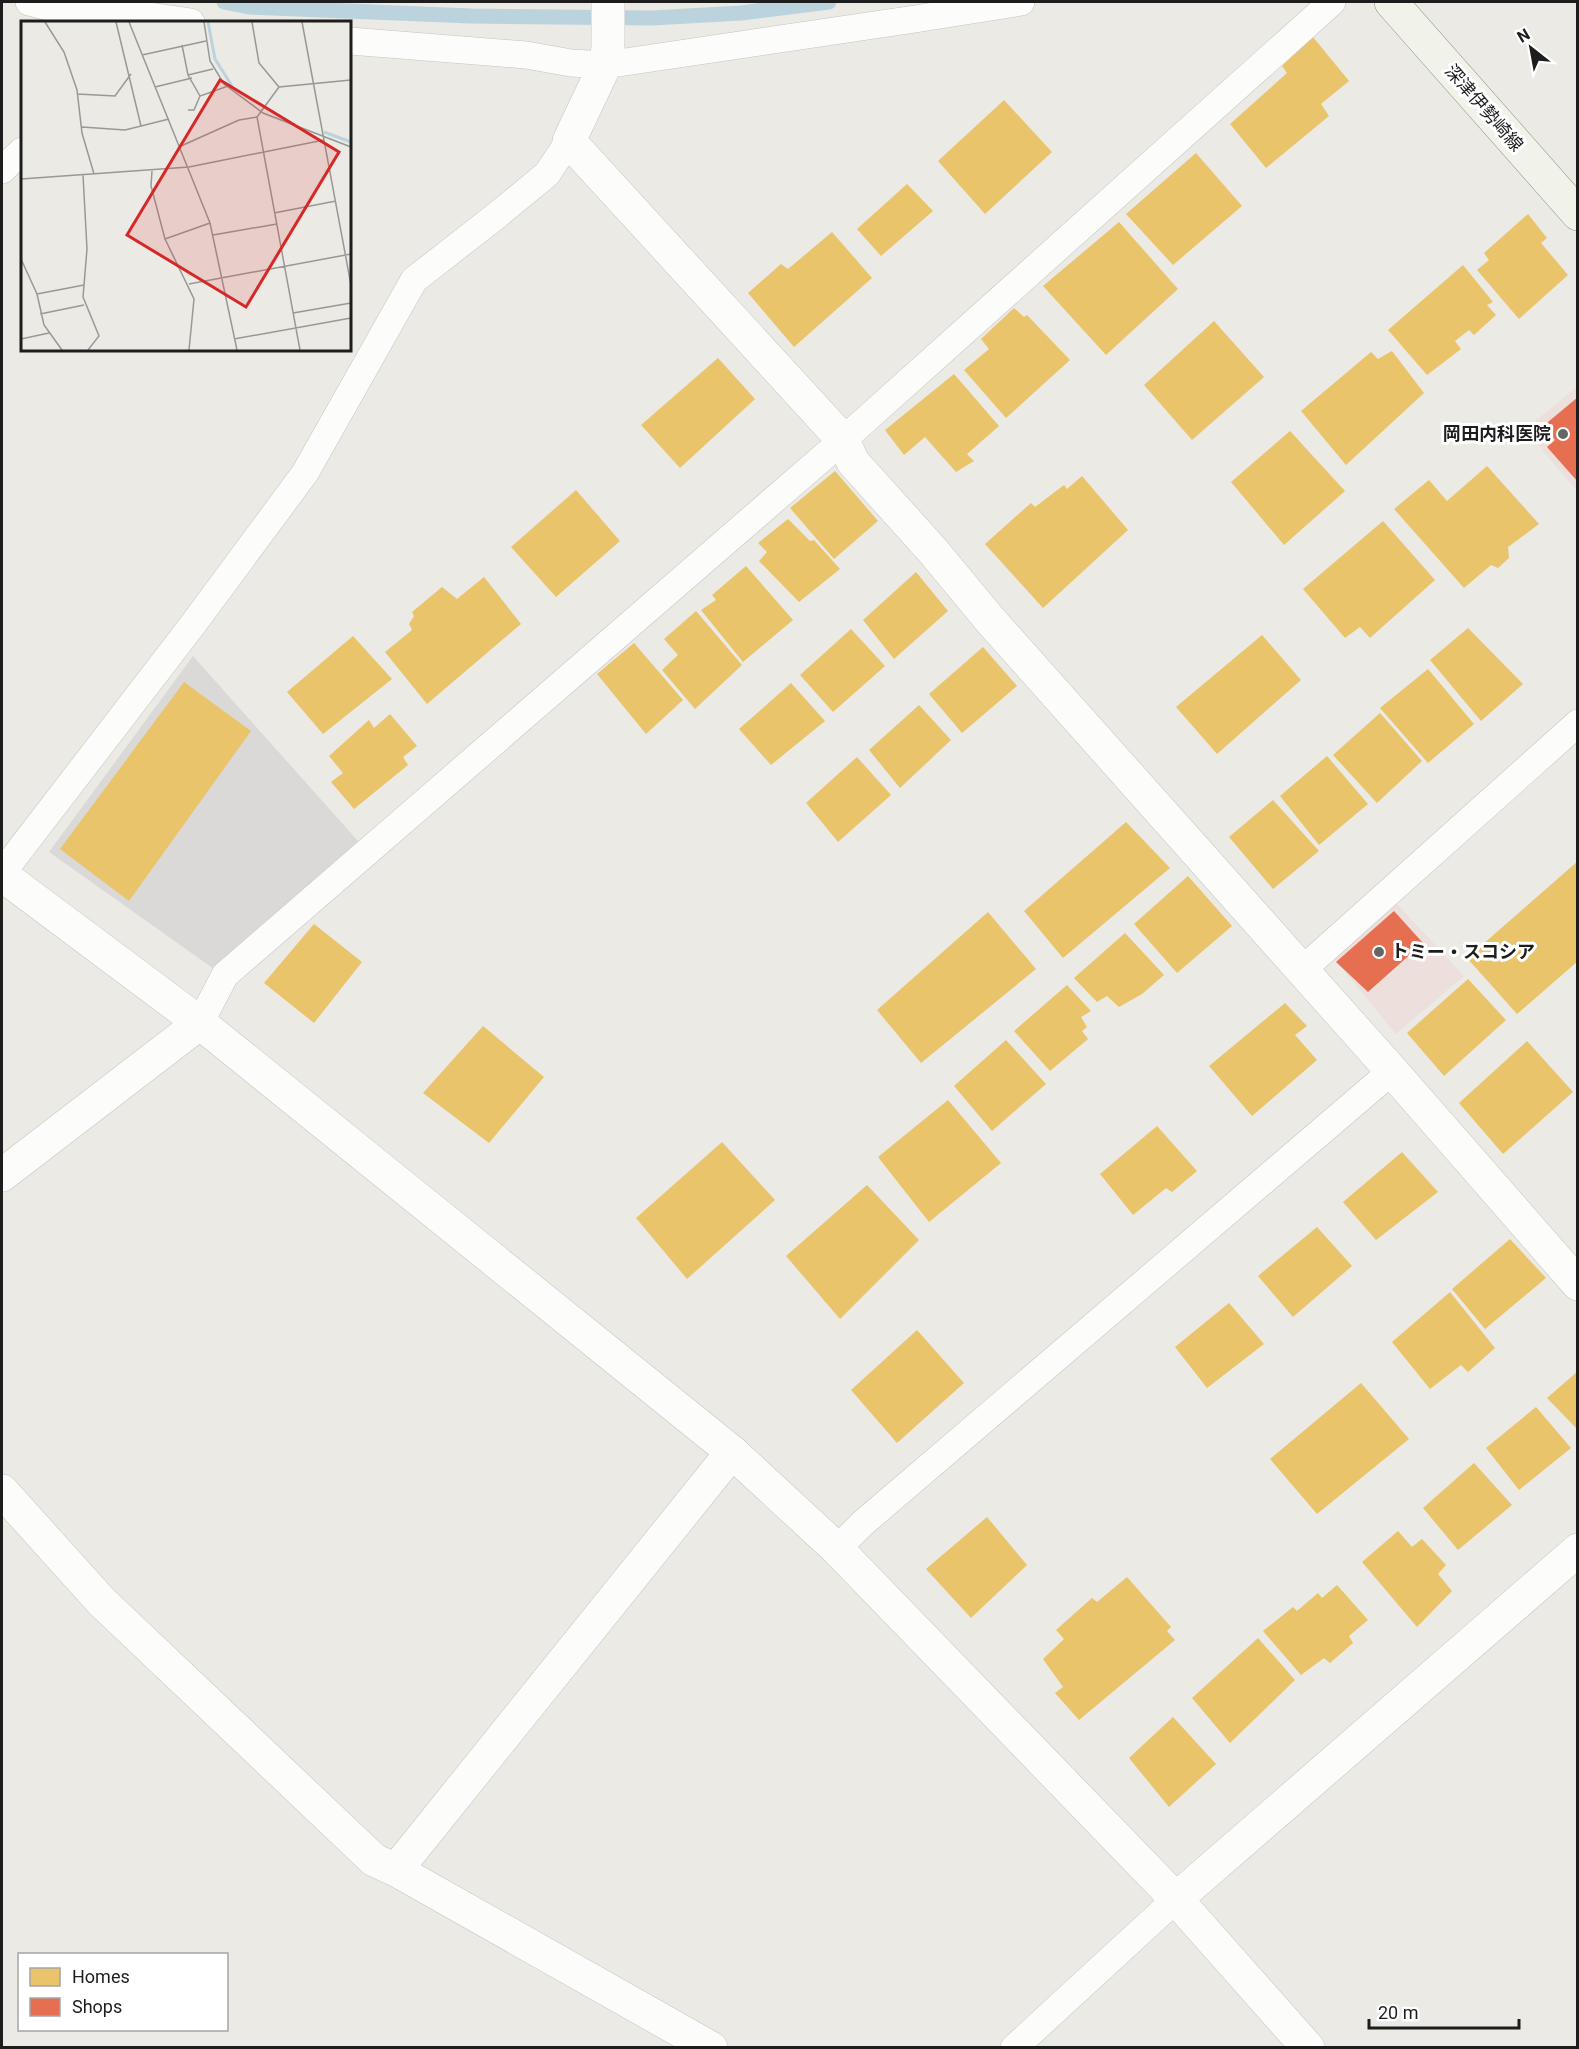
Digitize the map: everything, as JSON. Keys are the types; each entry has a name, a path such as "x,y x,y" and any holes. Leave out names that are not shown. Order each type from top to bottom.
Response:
{"main road":[{"name":"深津伊勢崎線","path":"1391,2 1578,214"}],"street":[{"path":"608,2 607,56 569,141 843,440 854,462 999,630 1392,1071 1578,1284"},
{"path":"2,874 200,1023 732,1452 837,1549 1176,1899 1308,2048"},
{"path":"2,1175 200,1023"},
{"path":"396,1870 732,1452"},
{"path":"2,1491 101,1601 374,1860 396,1870 711,2048"},
{"path":"1176,1899 1578,1550"}],"lane":[{"path":"29,2 110,17 175,21"},
{"path":"351,41 516,54 571,63 607,56 915,19 1021,2"},
{"path":"200,1023 225,975 843,440 1332,2"},
{"path":"2,874 191,627 305,473 414,280 547,174 569,141"},
{"path":"2,170 21,152"},
{"path":"1302,970 1578,723"},
{"path":"837,1549 863,1523 1392,1071"},
{"path":"1014,2048 1176,1899"}],"shaded area":[{"path":"1577,387 1577,491 1532,438 1534,422"},
{"path":"193,656 358,841 214,969 49,852"},
{"path":"1396,903 1464,976 1396,1034 1332,956"}],"building: Homes":[{"path":"1313,37 1349,81 1321,104 1329,116 1266,168 1230,124 1287,73 1282,66"},
{"path":"1004,100 1052,152 985,214 938,161"},
{"path":"1196,153 1242,206 1173,265 1126,214"},
{"path":"907,184 933,211 881,256 857,229"},
{"path":"1528,214 1547,238 1541,243 1568,275 1519,319 1477,270 1489,260 1484,253"},
{"path":"1119,222 1178,289 1106,355 1043,286"},
{"path":"832,232 872,278 794,347 748,293 781,264 788,269"},
{"path":"1463,265 1493,302 1487,305 1496,315 1474,335 1469,330 1455,341 1461,349 1427,375 1388,330"},
{"path":"1014,308 1024,317 1027,315 1070,360 1006,418 964,370 989,349 981,339"},
{"path":"1214,321 1264,377 1192,440 1144,385"},
{"path":"1392,351 1424,393 1346,465 1301,411 1371,352 1378,359"},
{"path":"718,358 755,399 680,468 641,425"},
{"path":"954,374 999,426 967,454 974,461 956,472 925,437 904,455 885,430"},
{"path":"1290,431 1345,491 1284,545 1231,482"},
{"path":"1487,466 1539,524 1508,547 1509,558 1498,568 1491,565 1464,588 1394,509 1429,480 1447,501"},
{"path":"835,471 878,521 834,559 790,508"},
{"path":"1082,476 1128,530 1043,608 985,544 1031,503 1035,507 1064,485 1067,489"},
{"path":"576,490 620,541 556,597 511,547"},
{"path":"788,519 810,541 814,540 840,569 799,602 759,561 767,552 758,543"},
{"path":"1383,521 1435,580 1370,638 1360,627 1345,638 1303,589"},
{"path":"746,566 793,620 743,662 701,610 716,600 712,595"},
{"path":"916,572 948,611 894,659 863,620"},
{"path":"484,577 521,624 427,704 385,652 412,630 409,624 414,616 412,612 442,587 457,599"},
{"path":"696,611 742,665 695,709 662,670 678,655 664,639"},
{"path":"1468,628 1523,684 1481,721 1430,660"},
{"path":"851,629 885,666 833,712 800,675"},
{"path":"1262,635 1301,680 1217,754 1176,707"},
{"path":"353,636 392,679 323,734 287,692"},
{"path":"634,643 683,700 646,734 597,674"},
{"path":"983,647 1017,686 962,733 929,694"},
{"path":"1428,669 1474,724 1428,763 1380,708"},
{"path":"184,682 251,731 129,901 60,849"},
{"path":"791,683 825,721 771,765 739,729"},
{"path":"919,705 951,740 900,788 869,750"},
{"path":"1380,713 1422,761 1377,803 1333,755"},
{"path":"390,714 417,746 403,757 408,765 354,809 331,782 343,773 329,756 369,720 374,728"},
{"path":"1327,756 1368,804 1319,845 1280,796"},
{"path":"857,757 891,795 838,842 806,803"},
{"path":"1273,800 1319,851 1273,889 1229,837"},
{"path":"1126,822 1170,868 1063,958 1024,911"},
{"path":"1578,861 1578,961 1517,1014 1467,958"},
{"path":"1188,876 1232,926 1177,973 1134,924"},
{"path":"988,912 1036,969 921,1063 877,1010"},
{"path":"314,924 362,962 314,1023 264,983"},
{"path":"1125,933 1164,975 1142,994 1119,1007 1107,996 1097,1002 1074,978"},
{"path":"1468,979 1506,1020 1444,1076 1407,1033"},
{"path":"1067,985 1091,1011 1081,1017 1087,1027 1082,1031 1088,1039 1050,1071 1014,1031"},
{"path":"1285,1003 1307,1026 1295,1035 1317,1060 1252,1116 1209,1066"},
{"path":"483,1026 544,1077 489,1143 423,1093"},
{"path":"1006,1040 1046,1084 992,1131 954,1086"},
{"path":"1527,1041 1573,1092 1503,1154 1459,1103"},
{"path":"948,1100 1001,1163 929,1222 878,1157"},
{"path":"1157,1126 1197,1171 1172,1192 1166,1188 1133,1215 1100,1174"},
{"path":"722,1142 775,1200 687,1279 636,1218"},
{"path":"1402,1152 1438,1192 1376,1240 1343,1202"},
{"path":"867,1185 919,1240 840,1319 786,1256"},
{"path":"1317,1227 1352,1266 1293,1317 1258,1276"},
{"path":"1510,1239 1546,1278 1485,1329 1452,1289"},
{"path":"1450,1292 1495,1348 1468,1372 1461,1365 1430,1389 1392,1342"},
{"path":"1229,1303 1264,1344 1207,1388 1175,1347"},
{"path":"917,1330 964,1383 897,1443 851,1390"},
{"path":"1578,1371 1578,1430 1547,1398"},
{"path":"1361,1383 1409,1439 1317,1514 1270,1459"},
{"path":"1536,1407 1571,1448 1519,1490 1486,1448"},
{"path":"1474,1463 1512,1505 1458,1550 1423,1508"},
{"path":"987,1517 1027,1565 971,1618 926,1569"},
{"path":"1398,1531 1412,1547 1422,1539 1446,1565 1438,1574 1452,1591 1417,1627 1362,1562"},
{"path":"1127,1577 1171,1627 1167,1631 1175,1640 1079,1720 1055,1693 1063,1687 1043,1659 1064,1639 1056,1630 1092,1598 1097,1602"},
{"path":"1337,1585 1368,1620 1349,1636 1353,1643 1330,1663 1324,1658 1301,1675 1263,1631 1293,1607 1297,1611 1318,1593 1322,1598"},
{"path":"1258,1638 1295,1680 1230,1743 1192,1698"},
{"path":"1173,1717 1216,1764 1169,1807 1129,1758"}],"building: Shops":[{"name":"岡田内科医院","path":"1578,397 1578,482 1547,447 1555,440 1542,427"},
{"name":"トミー・スコシア","path":"1394,911 1423,943 1368,992 1336,962"}],"waterway":[{"path":"224,2 249,7 471,16 652,18 741,13 829,2"}],"place":[{"name":"岡田内科医院","path":"1563,434"},
{"name":"トミー・スコシア","path":"1379,952"}]}
